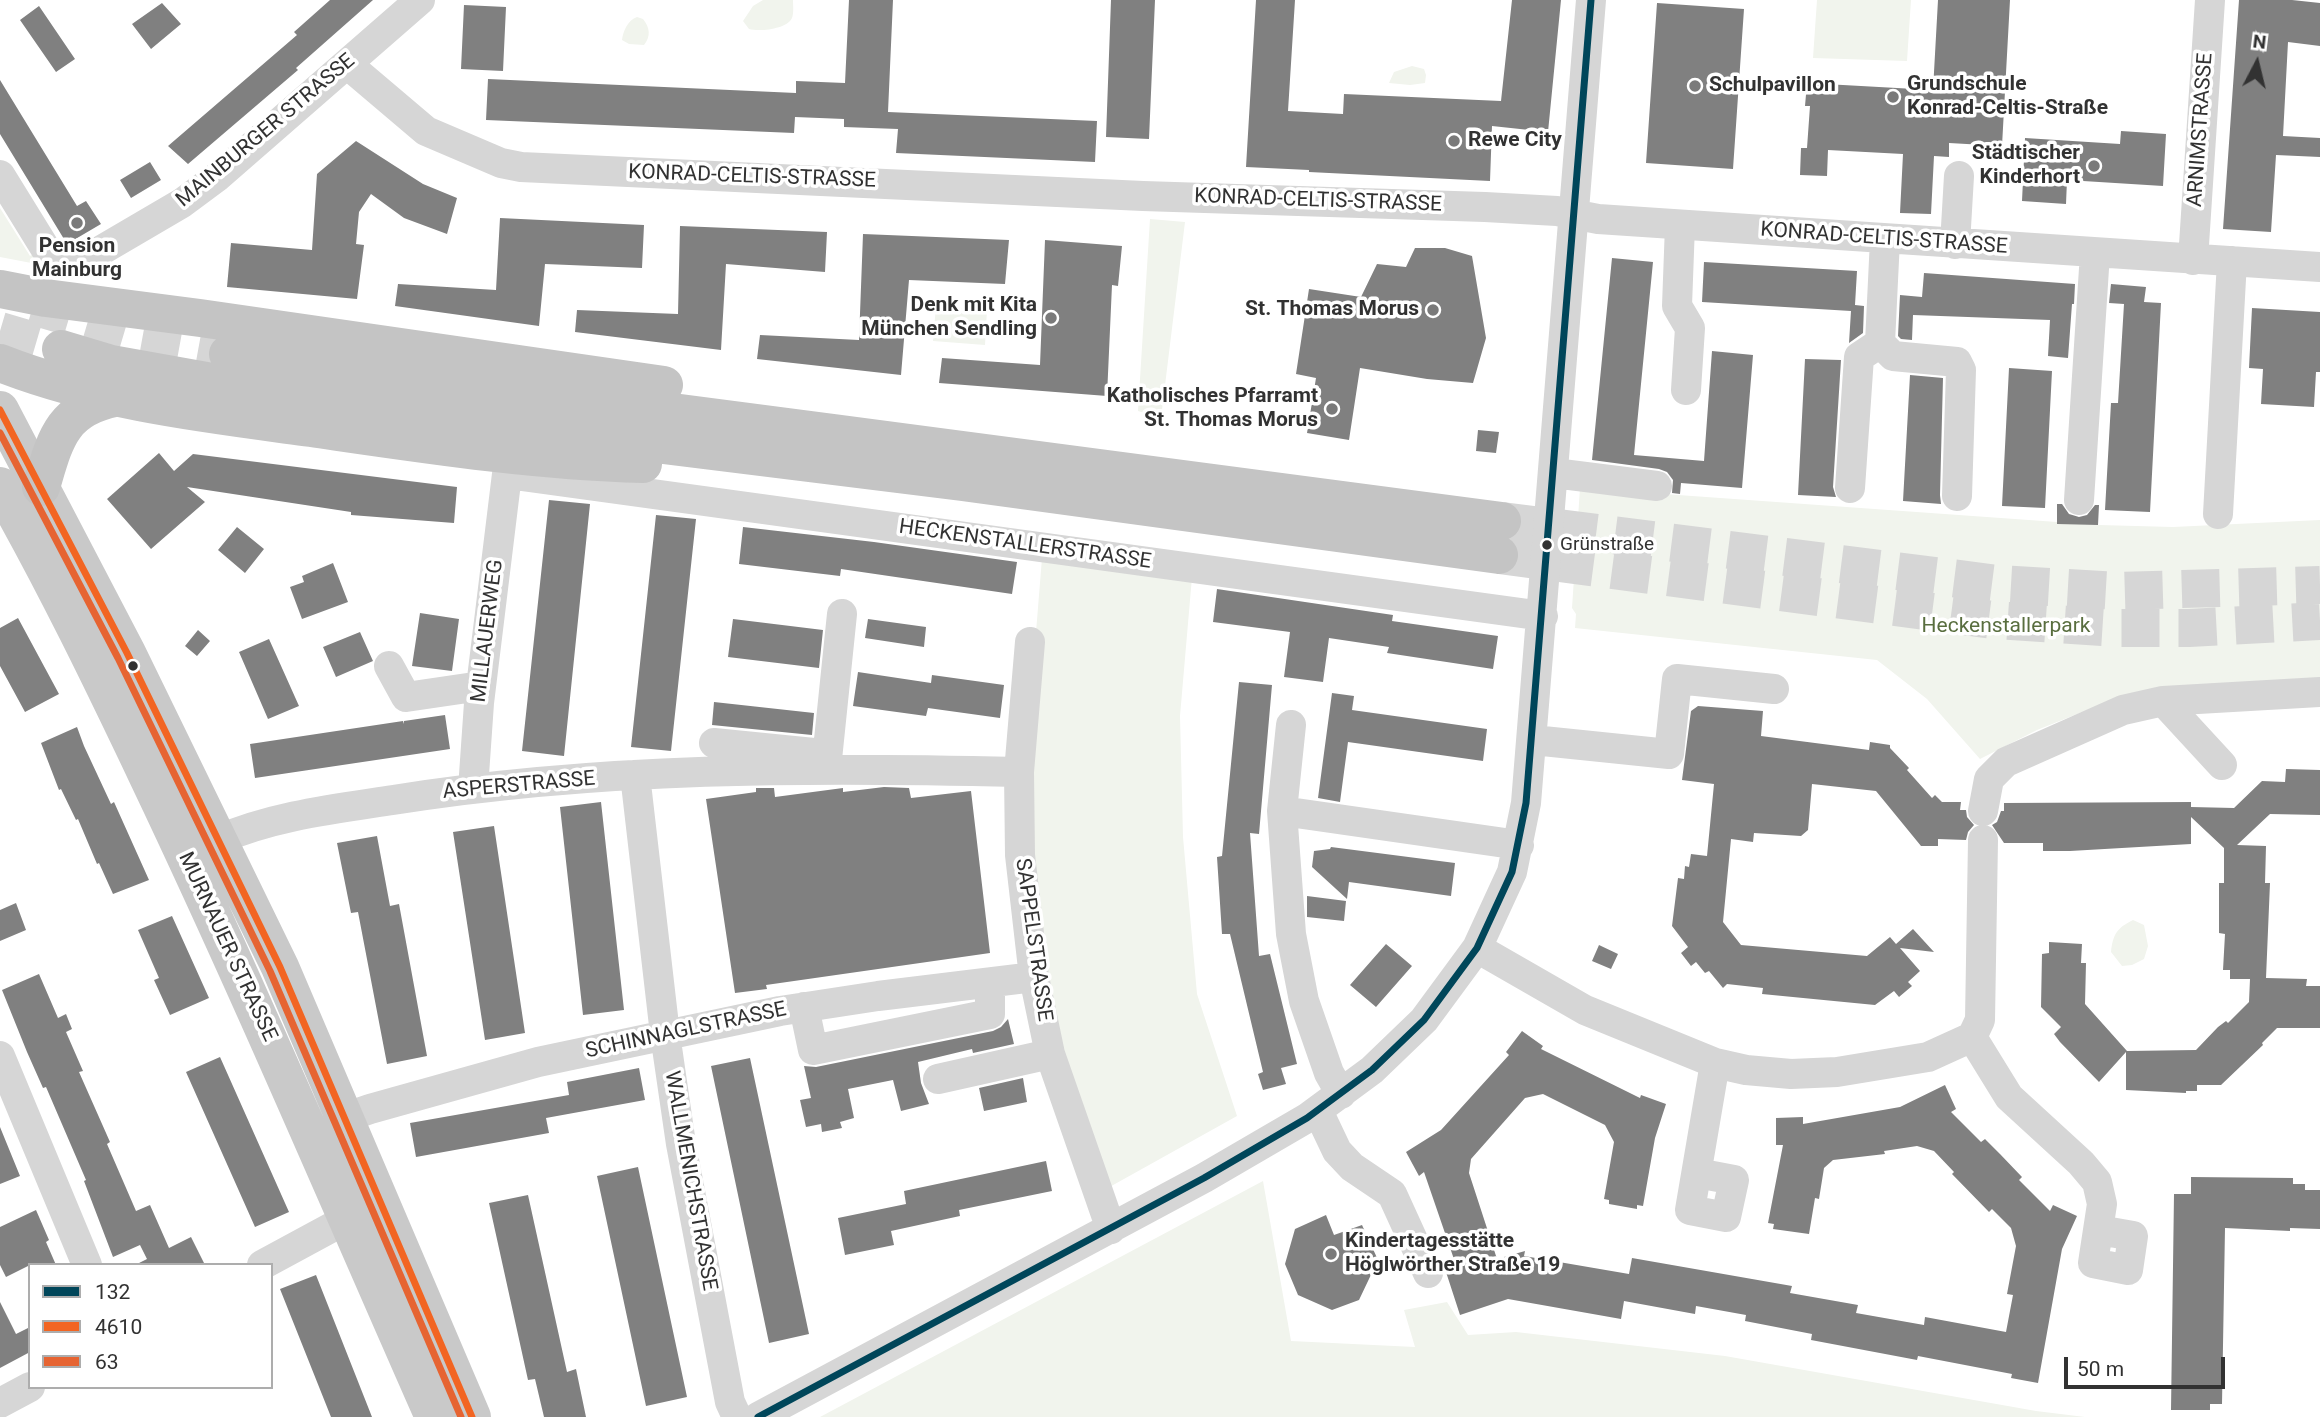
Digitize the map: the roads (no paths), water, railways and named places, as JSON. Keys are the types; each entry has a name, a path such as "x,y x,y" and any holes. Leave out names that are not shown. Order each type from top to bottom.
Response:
{"highway":[{"path":"0,289 46,298 241,323 722,394 859,421 970,449"},
{"path":"0,310 46,298"},
{"path":"61,349 166,376 624,440 1500,538 970,449 819,432 228,354"},
{"path":"0,363 115,398 228,417 500,455 578,463 715,466 778,459"},
{"path":"17,493 70,418 95,402 115,398"}],"main road":[{"name":"MURNAUER STRASSE","path":"0,410 17,493 278,1058 434,1417"},
{"name":"MURNAUER STRASSE","path":"17,493 127,653 280,967 472,1417"}],"street":[{"name":"MAINBURGER STRASSE","path":"0,175 50,256 65,265 83,261 182,204 217,177 420,0"},
{"path":"758,1417 848,1355 1111,1229 1318,1111 1372,1070 1424,1020 1477,948 1505,891 1519,845 1533,740 1591,0"},
{"name":"ARNIMSTRASSE","path":"2193,260 2210,0"},
{"name":"KONRAD-CELTIS-STRASSE","path":"347,64 426,131 481,156 521,167 1143,196 1557,211 1575,216 1680,225 2320,267"},
{"path":"1955,243 1959,176"},
{"path":"1680,225 1677,306 1689,328 1686,390"},
{"path":"1885,239 1880,342 1893,356 1957,362 1961,370 1957,496"},
{"path":"2079,500 2095,253"},
{"path":"2218,514 2232,261"},
{"path":"1850,488 1859,357 1880,342"},
{"name":"HECKENSTALLERSTRASSE","path":"507,474 1543,616"},
{"name":"MILLAUERWEG","path":"473,789 481,686 507,474"},
{"path":"1554,479 1657,486"},
{"path":"713,743 827,762 842,614"},
{"name":"SAPPELSTRASSE","path":"1030,642 1019,772 1020,855 1034,978 1050,1054 1111,1229"},
{"path":"389,666 406,697 481,686"},
{"path":"1533,740 1670,754 1677,679 1774,689"},
{"path":"1983,811 1989,779 2006,762 2123,710 2163,701 2320,692"},
{"path":"2163,701 2221,765"},
{"path":"1291,724 1282,811 1291,934 1304,1001 1329,1073 1341,1094"},
{"name":"ASPERSTRASSE","path":"218,839 246,828 325,811 473,789 635,775 827,762 1019,772"},
{"name":"WALLMENICHSTRASSE","path":"635,775 665,1034 681,1144 730,1402 737,1417"},
{"path":"1282,811 1519,845"},
{"path":"1477,948 1585,1010 1715,1063 1746,1070 1791,1074 1837,1072 1928,1057 1972,1037 1980,1020 1983,840"},
{"name":"SCHINNAGLSTRASSE","path":"344,1118 538,1062 665,1034 804,1007 1034,978"},
{"path":"804,1007 813,1050 990,1014 990,983"},
{"path":"1972,1037 2009,1097 2081,1163 2097,1182 2102,1204 2099,1230"},
{"path":"937,1079 1050,1054"},
{"path":"0,1056 86,1263"},
{"path":"1697,1173 1715,1063"},
{"path":"1318,1111 1336,1151 1352,1167 1392,1194 1428,1273"},
{"path":"266,1263 347,1219"},
{"path":"0,1403 28,1388"}],"tunnel":[{"path":"33,306 140,338 228,354"},
{"path":"0,331 61,349"},
{"path":"1502,521 1998,584 2118,591 2320,585"},
{"path":"1499,555 1994,620 2117,628 2189,628 2320,621"}],"place":[{"name":"Schulpavillon","path":"1695,86"},
{"name":"Grundschule Konrad-Celtis-Straße","path":"1893,97"},
{"name":"Rewe City","path":"1454,141"},
{"name":"Städtischer Kinderhort","path":"2094,166"},
{"name":"Pension Mainburg","path":"77,223"},
{"name":"St. Thomas Morus","path":"1433,310"},
{"name":"Denk mit Kita München Sendling","path":"1051,318"},
{"name":"Katholisches Pfarramt St. Thomas Morus","path":"1332,409"},
{"name":"Grünstraße","path":"1547,545"},
{"name":"Kindertagesstätte Höglwörther Straße 19","path":"1331,1254"}],"park label":[{"name":"Heckenstallerpark","path":"2006,627"}]}
